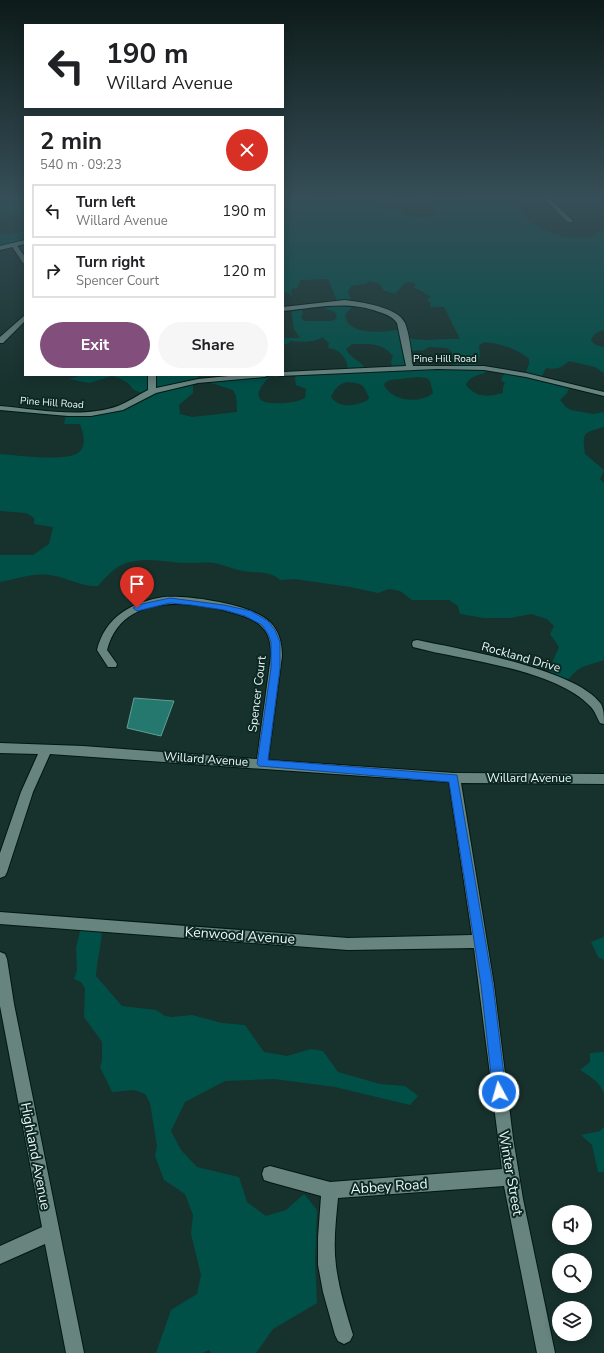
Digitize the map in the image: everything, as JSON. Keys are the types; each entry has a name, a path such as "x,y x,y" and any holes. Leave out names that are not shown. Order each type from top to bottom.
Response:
{"street":[{"path":"284,309 348,301 374,307 392,314 398,318 401,323 410,368"},
{"path":"0,341 24,318"},
{"name":"Pine Hill Road","path":"284,374 410,368 484,368 526,375 604,394"},
{"path":"152,376 152,392"},
{"name":"Pine Hill Road","path":"0,408 68,414 91,414 120,408 152,392 198,382 255,376"},
{"name":"Spencer Court","path":"112,664 102,650 104,640 110,628 123,615 137,608 154,603 170,600 224,607 248,613 265,623 276,642 275,668 262,764"},
{"name":"Rockland Drive","path":"416,644 504,665 548,677 567,684 580,691 595,704 604,720"},
{"name":"Willard Avenue","path":"0,748 262,764 454,778 604,779"},
{"path":"0,872 27,792 46,750"},
{"name":"Winter Street","path":"454,778 487,985 504,1138 546,1353"},
{"name":"Kenwood Avenue","path":"0,918 348,944 479,941"},
{"name":"Highland Avenue","path":"0,958 6,1004 75,1353"},
{"name":"Abbey Road","path":"270,1174 330,1190 511,1177"},
{"path":"330,1190 327,1224 327,1264 332,1294 344,1335"},
{"path":"0,1255 51,1232"}],"shaded area":[{"path":"284,261 604,261 604,330 596,334 591,341 596,345 604,347 604,373 595,367 569,361 558,368 546,368 541,378 570,386 567,393 560,400 571,410 593,414 604,412 604,427 588,432 584,437 584,441 585,454 604,470 600,479 604,483 604,660 579,669 566,683 547,674 559,647 550,634 554,626 547,619 531,614 510,618 484,618 460,614 458,606 449,600 412,600 400,591 389,589 378,593 350,587 294,579 280,580 272,575 243,571 214,563 182,563 150,560 134,561 118,567 98,586 86,585 50,575 31,576 0,582 0,555 33,555 49,544 53,527 34,524 34,518 26,513 0,511 0,454 30,457 66,457 75,455 82,448 84,442 83,435 80,424 64,424 66,414 104,412 145,395 133,389 128,383 112,376 197,376 202,381 193,383 193,393 179,405 180,414 192,417 237,412 236,396 233,390 211,383 210,380 270,376 260,389 259,398 262,401 267,402 284,403 305,398 306,389 296,385 295,378 297,374 348,371 347,362 342,355 336,350 328,348 329,343 322,337 303,342 290,341 284,345 284,338 300,338 294,329 291,309 301,307 303,313 301,318 305,321 332,321 337,318 335,312 326,309 321,304 337,301 328,279 301,280 297,288 292,289 291,292 293,297 289,293 284,292","holes":["369,281 380,284 383,290 395,294 405,283 412,282 416,284 413,288 420,290 431,297 426,300 431,303 430,307 444,307 460,339 419,340 406,337 402,329 378,332 360,330 353,327 347,322 345,315 353,306 348,292 351,286 365,284","485,342 503,345 519,352 529,359 529,364 525,374 505,372 501,380 505,383 503,393 487,396 474,392 466,385 469,380 485,373 486,369 476,367 480,356 479,345","352,344 370,344 380,346 389,351 393,356 391,362 393,369 367,370 362,364 353,358 346,349","429,347 447,348 452,352 454,366 412,368 410,351 424,350","419,377 427,378 430,381 433,393 428,397 421,399 407,400 400,398 388,391 384,385 390,380","347,382 361,385 369,397 368,400 354,405 343,405 334,401 331,397 335,389 341,384"]},
{"path":"80,376 112,376 89,383 69,379"},
{"path":"134,698 174,701 161,736 127,728"},
{"path":"102,926 96,976 122,1006 156,1010 165,1016 172,1017 192,1015 222,1023 245,1025 264,1052 287,1056 311,1049 323,1051 338,1072 380,1084 405,1086 418,1096 410,1105 335,1087 274,1079 225,1081 185,1102 171,1131 181,1150 197,1167 239,1177 247,1202 266,1216 286,1210 304,1194 317,1210 315,1260 317,1303 273,1329 256,1353 211,1353 209,1350 203,1353 156,1353 171,1310 197,1294 201,1275 191,1234 193,1215 185,1194 164,1180 155,1156 157,1146 150,1103 145,1094 134,1090 112,1092 100,1067 102,1061 102,1042 84,1017 85,988 81,982 74,979 77,970 76,948 81,927"},
{"path":"604,937 604,960 598,957 591,942"},
{"path":"604,1052 604,1094 598,1083 580,1070 590,1062 590,1053"},
{"path":"604,1127 604,1172 598,1172 592,1145 581,1135 600,1131"}],"route":[{"path":"137,608 170,600 191,602 224,607 248,613 265,623 276,642 275,668 262,764 454,778 487,985 499,1092"}]}
